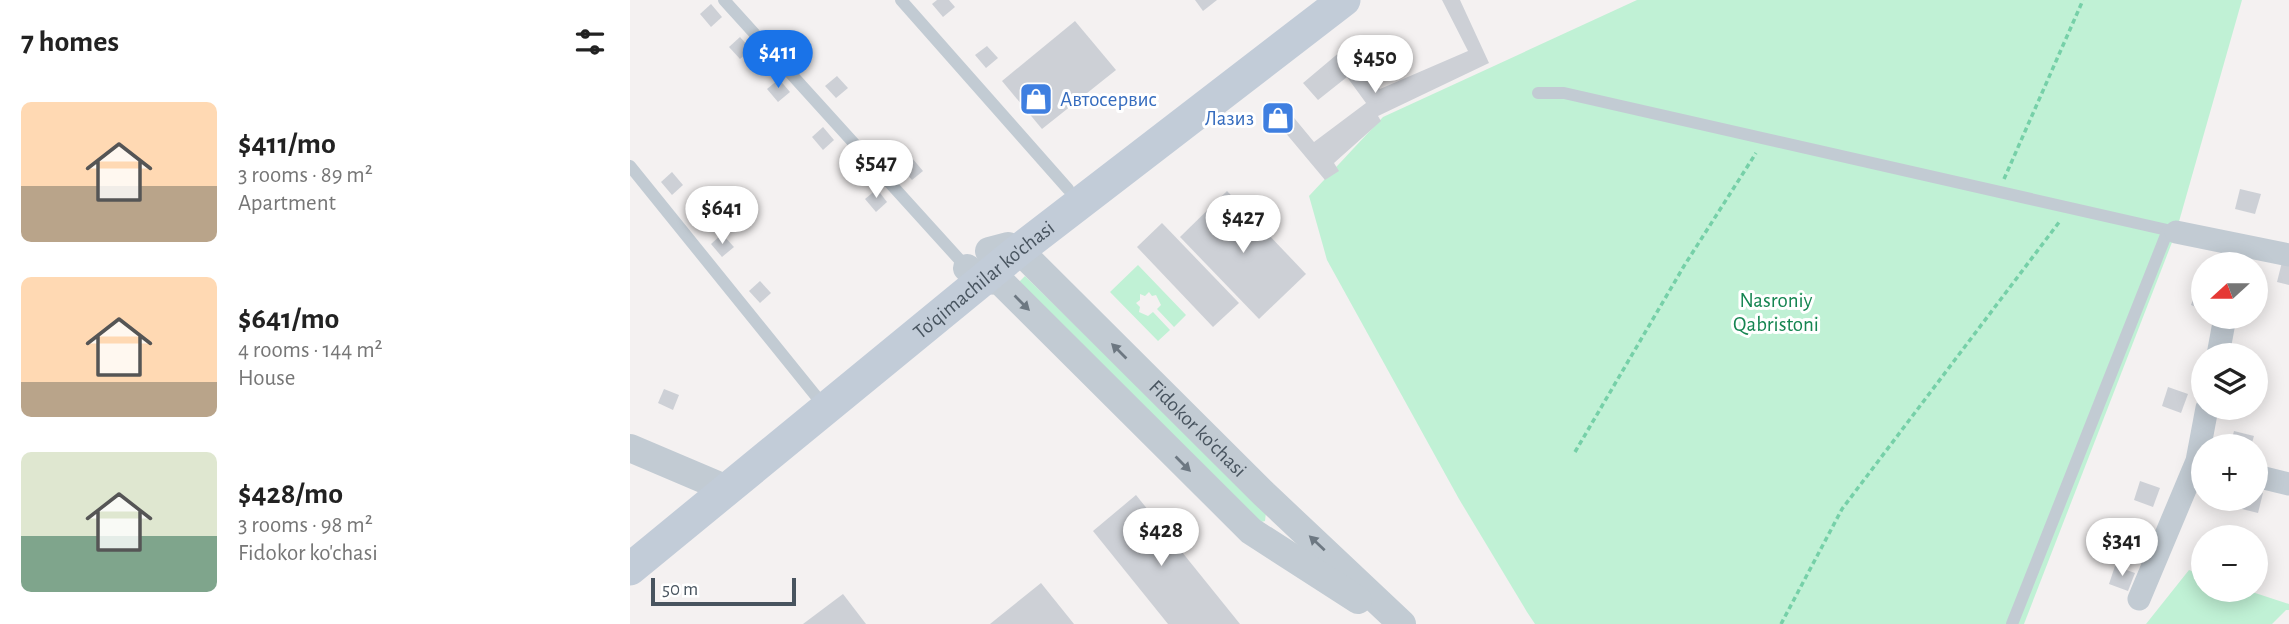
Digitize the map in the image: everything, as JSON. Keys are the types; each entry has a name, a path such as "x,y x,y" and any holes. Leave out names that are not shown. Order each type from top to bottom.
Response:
{"main road":[{"name":"To'qimachilar ko'chasi","path":"630,569 720,486 989,262 1068,189 1313,0"},
{"name":"To'qimachilar ko'chasi","path":"989,262 1344,0"},
{"name":"To'qimachilar ko'chasi","path":"630,547 720,486"}],"street":[{"path":"2172,231 2232,252"},
{"path":"2268,255 2289,255"},
{"name":"Fidokor ko'chasi","path":"989,262 1000,281 1251,531 1396,624"},
{"name":"Fidokor ko'chasi","path":"989,262 1264,494 1402,624"},
{"path":"630,447 720,486"},
{"path":"2268,479 2289,484"},
{"path":"2139,599 2191,482"}],"lane":[{"path":"724,0 989,262"},
{"path":"901,0 1068,189"},
{"path":"1538,93 1564,93 2172,231 2012,624"},
{"path":"630,166 821,402"}],"path":[{"path":"2000,191 2083,0"},
{"path":"1575,452 1684,266 1764,139"},
{"path":"1781,624 1842,509 2070,207"}],"green space":[{"name":"Nasroniy Qabristoni","path":"1637,0 2242,0 2176,232 2024,624 1535,624 1527,612 1459,499 1327,260 1309,196 1383,117"},
{"path":"1138,265 1186,315 1174,327 1157,309 1161,305 1156,295 1152,296 1149,292 1145,296 1140,294 1140,300 1136,303 1140,307 1139,312 1148,316 1153,312 1170,330 1158,341 1110,292"},
{"path":"1025,276 1266,512 1265,521 1261,522 1019,282"},
{"path":"2189,570 2191,602 2268,602 2268,597 2289,604 2289,610 2272,624 2146,624"}],"building":[{"path":"937,0 949,0 955,7 943,17 932,4"},
{"path":"1195,0 1217,0 1203,11"},
{"path":"1442,0 1460,0 1489,63 1378,116 1381,121 1334,163 1339,171 1325,180 1269,113 1281,102 1314,142 1366,103 1347,77 1318,100 1303,83 1347,46 1380,89 1468,51"},
{"path":"711,4 722,17 711,27 700,14"},
{"path":"1075,21 1116,70 1042,129 1002,81"},
{"path":"797,32 808,45 796,55 785,42"},
{"path":"740,37 751,49 740,59 729,47"},
{"path":"987,46 998,58 986,68 975,55"},
{"path":"837,76 848,88 836,98 825,86"},
{"path":"779,79 790,92 778,102 767,89"},
{"path":"823,127 834,140 823,150 812,137"},
{"path":"912,158 923,171 912,180 901,168"},
{"path":"672,172 683,185 672,195 661,182"},
{"path":"877,189 887,202 876,212 865,199"},
{"path":"2240,189 2261,194 2255,214 2235,209"},
{"path":"1227,191 1306,274 1259,319 1180,237"},
{"path":"1162,223 1239,303 1213,327 1137,247"},
{"path":"722,234 734,247 722,257 711,244"},
{"path":"2282,262 2289,263 2289,285 2277,282"},
{"path":"760,281 771,293 760,303 749,291"},
{"path":"2168,387 2188,394 2181,413 2162,406"},
{"path":"664,389 679,395 673,410 658,403"},
{"path":"2140,481 2160,488 2153,507 2134,500"},
{"path":"1136,495 1240,624 1168,624 1093,531"},
{"path":"2115,566 2135,573 2128,591 2109,584"},
{"path":"1041,583 1074,624 990,624"},
{"path":"843,594 866,624 803,624"}],"place":[{"name":"Автосервис","path":"1036,99"},
{"name":"Лазиз","path":"1278,118"}]}
